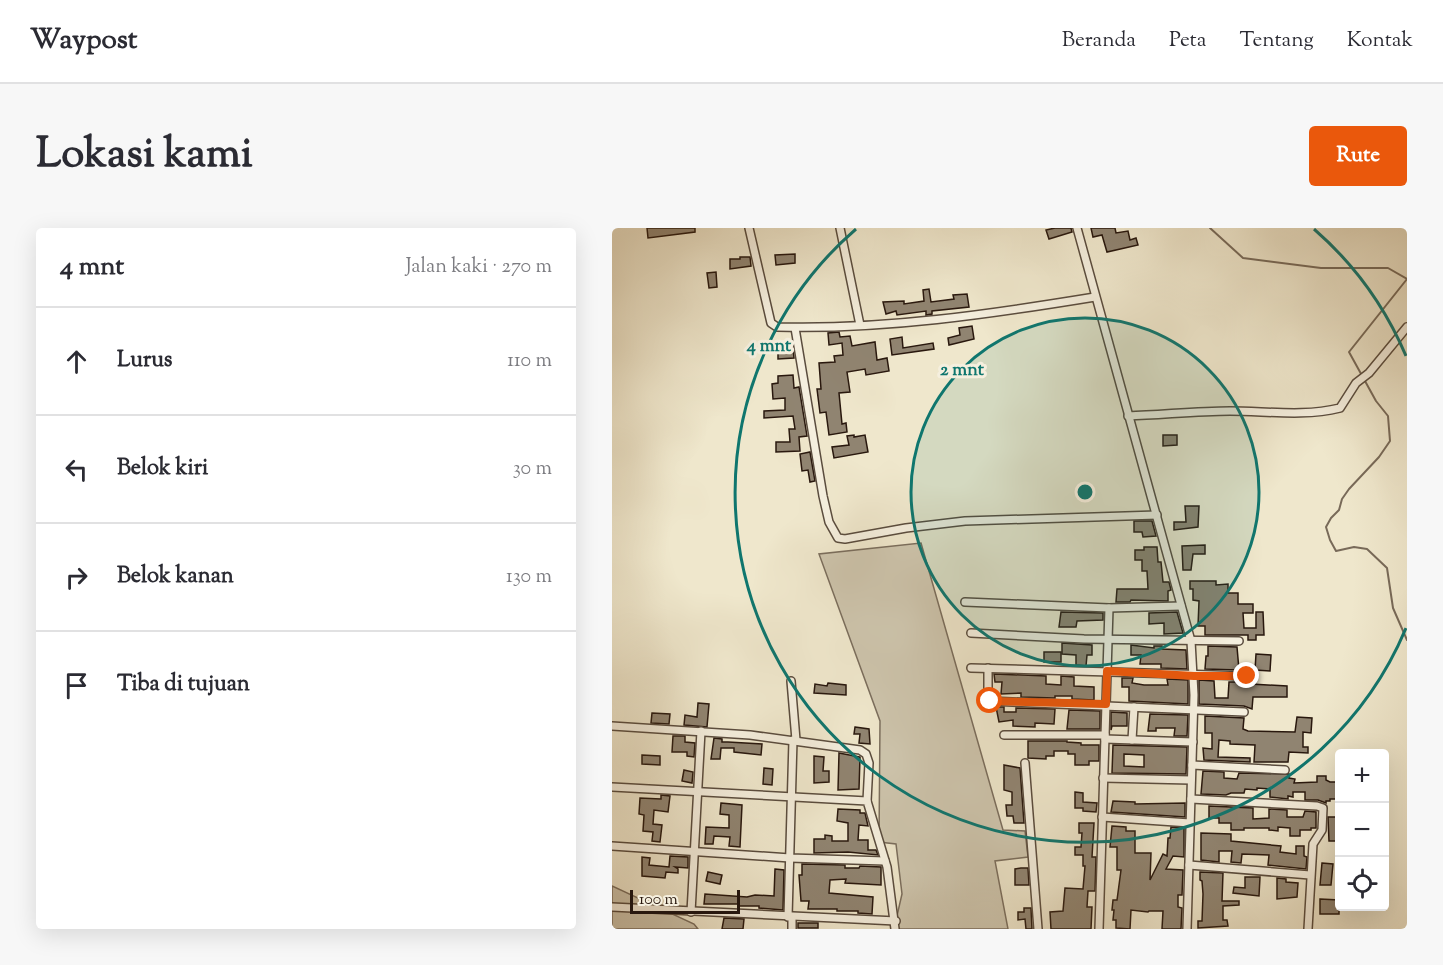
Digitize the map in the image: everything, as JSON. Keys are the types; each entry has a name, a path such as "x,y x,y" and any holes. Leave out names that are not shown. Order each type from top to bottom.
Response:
{"street":[{"path":"749,228 771,323 777,327 919,321 1095,297"},
{"path":"840,228 860,325"},
{"path":"1077,228 1191,641 1194,676 1187,929"},
{"path":"1128,416 1230,411 1324,412 1340,408 1356,383 1369,373 1407,327"},
{"path":"795,328 823,496 829,522 838,538 965,521 1157,515"},
{"path":"965,602 1109,608 1181,606"},
{"path":"1099,929 1109,608"},
{"path":"971,633 1108,639 1239,641"},
{"path":"970,668 1247,676"},
{"path":"988,668 990,701 1106,704 1244,712"},
{"path":"791,681 795,740 790,858 792,929"},
{"path":"1132,740 1134,707"},
{"path":"612,730 612,726 701,731 844,746 865,752 869,763 867,801 882,846 896,925 612,908"},
{"path":"691,912 701,731"},
{"path":"1004,735 1193,742"},
{"path":"1025,763 1038,929"},
{"path":"1192,765 1285,770"},
{"path":"1104,778 1191,780"},
{"path":"612,787 867,801"},
{"path":"1191,799 1322,807 1324,812 1322,830 1313,841 1308,929"},
{"path":"1102,817 1190,823"},
{"path":"612,846 790,858 885,861"},
{"path":"1189,866 1310,875"}],"shaded area":[{"path":"921,543 1003,830 1025,831 1028,857 995,861 1008,929 894,929 902,894 896,844 879,842 880,721 819,554"},
{"path":"612,886 694,924 698,929 612,929"}],"building":[{"path":"647,228 695,228 695,232 648,238"},
{"path":"1071,228 1072,232 1049,239 1046,230"},
{"path":"1091,228 1115,228 1116,233 1128,231 1130,240 1136,238 1138,245 1107,252 1102,235 1093,237"},
{"path":"795,254 795,263 776,265 775,255"},
{"path":"740,257 750,257 751,266 730,269 730,259 740,259"},
{"path":"716,272 717,287 709,288 707,273"},
{"path":"929,289 931,302 954,299 953,295 967,294 969,307 932,311 932,314 926,315 926,311 897,315 896,311 886,314 883,302 904,301 904,304 924,301 923,290"},
{"path":"972,326 974,339 949,345 948,338 960,335 959,328"},
{"path":"839,332 840,337 850,336 852,346 875,342 877,360 887,358 889,371 866,375 865,369 847,372 850,392 839,393 842,424 846,423 847,432 829,435 826,412 820,413 817,389 821,389 819,363 835,362 834,356 843,355 842,343 829,345 828,333"},
{"path":"902,337 903,348 933,343 934,349 892,355 890,339"},
{"path":"793,348 794,358 778,359 778,349"},
{"path":"793,375 794,388 799,387 807,436 799,437 800,451 776,452 776,442 790,442 789,429 795,429 793,416 764,418 764,411 785,410 785,398 773,399 772,384 778,383 778,376"},
{"path":"854,435 854,437 865,435 868,452 834,458 832,447 849,445 847,436"},
{"path":"1163,435 1177,435 1177,445 1163,446"},
{"path":"810,452 815,481 810,482 808,470 802,471 800,454"},
{"path":"1185,506 1199,506 1198,527 1174,530 1174,522 1186,522"},
{"path":"1134,521 1152,521 1156,536 1143,537 1142,532 1134,532"},
{"path":"1205,545 1205,554 1193,554 1191,570 1183,570 1182,546"},
{"path":"1144,547 1157,547 1163,582 1169,582 1171,590 1168,591 1168,601 1116,602 1117,589 1148,589 1147,571 1142,571 1142,560 1135,560 1135,550 1144,550"},
{"path":"1190,581 1216,581 1216,585 1228,584 1228,593 1238,593 1238,604 1253,604 1253,613 1243,613 1244,628 1256,628 1256,612 1263,612 1264,635 1256,635 1256,640 1248,640 1248,635 1205,635 1205,626 1198,626 1199,601 1193,600"},
{"path":"1061,612 1103,613 1103,620 1077,621 1076,627 1059,627"},
{"path":"1177,612 1183,633 1164,634 1164,623 1149,624 1149,613"},
{"path":"1062,643 1092,645 1092,655 1087,655 1086,666 1076,665 1076,655 1062,654"},
{"path":"1131,645 1154,648 1154,646 1162,646 1162,649 1186,650 1187,669 1161,668 1161,664 1140,664 1141,655 1131,655"},
{"path":"1208,646 1237,647 1239,670 1205,669"},
{"path":"1044,652 1061,652 1061,662 1044,662"},
{"path":"1256,654 1271,655 1270,671 1255,670"},
{"path":"994,674 1046,676 1046,684 1061,685 1061,676 1074,677 1074,686 1094,687 1094,700 1072,699 1072,696 1055,696 1055,698 1021,697 1021,693 1001,694 1002,682 995,682"},
{"path":"1122,678 1133,678 1132,683 1144,685 1168,685 1167,679 1188,680 1188,704 1129,701 1129,687 1122,687"},
{"path":"1199,680 1214,681 1215,698 1228,698 1229,682 1287,686 1287,697 1253,697 1252,709 1244,706 1199,704"},
{"path":"828,683 846,685 846,695 814,693 815,684 827,686"},
{"path":"698,703 709,704 707,727 684,725 685,715 697,717"},
{"path":"996,707 1004,707 1004,712 1016,712 1016,708 1055,709 1054,724 1035,723 1035,727 1013,726 1013,720 999,722"},
{"path":"1069,710 1100,711 1100,729 1067,729"},
{"path":"1111,712 1127,713 1127,726 1112,726 1111,730"},
{"path":"652,713 670,714 669,724 651,723"},
{"path":"1150,714 1188,715 1187,736 1174,736 1175,728 1156,728 1156,731 1148,731"},
{"path":"1205,716 1244,718 1243,729 1248,731 1295,732 1297,717 1312,718 1311,733 1303,732 1303,747 1308,747 1308,753 1289,752 1288,762 1254,762 1255,745 1230,744 1230,741 1219,740 1218,757 1250,758 1250,762 1204,760 1203,748 1212,749 1212,733 1205,733"},
{"path":"855,727 869,729 870,744 859,743 860,734 854,734"},
{"path":"673,736 685,736 685,742 695,743 694,757 687,756 687,752 672,752"},
{"path":"714,738 722,739 722,742 762,744 761,755 734,752 734,748 721,748 720,759 711,759"},
{"path":"1028,741 1067,741 1081,743 1081,745 1099,745 1099,761 1089,761 1089,765 1075,765 1075,754 1068,754 1068,751 1054,751 1054,756 1046,756 1046,759 1028,758"},
{"path":"1113,745 1187,747 1186,774 1112,773","holes":["1124,754 1144,755 1144,767 1124,766"]},
{"path":"839,753 860,757 859,789 838,790"},
{"path":"642,755 660,756 660,765 642,764"},
{"path":"814,756 824,757 823,771 829,771 829,782 814,783"},
{"path":"1004,765 1020,768 1024,823 1014,823 1013,816 1007,816 1006,805 1012,805 1012,792 1004,790"},
{"path":"764,768 773,769 772,785 763,784"},
{"path":"684,770 693,772 692,783 682,781"},
{"path":"1203,771 1224,772 1224,778 1237,779 1239,773 1289,774 1289,778 1295,779 1294,783 1317,782 1317,776 1326,776 1326,780 1335,782 1335,799 1330,799 1326,803 1318,800 1305,800 1305,792 1293,792 1293,797 1288,796 1288,799 1270,797 1270,789 1257,788 1257,790 1245,789 1244,793 1226,795 1201,794"},
{"path":"1075,792 1083,793 1083,802 1097,803 1096,812 1075,808"},
{"path":"661,795 670,796 668,812 654,810 653,824 662,825 660,842 652,841 653,832 643,831 644,815 639,814 640,798 661,799"},
{"path":"1113,801 1135,802 1135,804 1185,803 1185,817 1111,812"},
{"path":"721,803 742,805 740,847 729,846 730,837 714,836 713,844 705,844 706,827 729,828 729,815 720,814"},
{"path":"1209,806 1253,808 1253,819 1269,818 1269,809 1287,810 1287,817 1303,817 1305,811 1316,812 1316,828 1300,830 1300,836 1290,836 1290,828 1278,827 1278,831 1269,830 1269,828 1231,830 1231,823 1219,823 1219,818 1209,818"},
{"path":"838,809 860,810 860,813 865,813 868,826 859,825 858,840 868,840 868,850 876,850 878,855 848,852 814,853 814,839 825,839 825,835 832,836 832,841 848,841 848,823 837,821"},
{"path":"1328,817 1335,817 1335,841 1329,841"},
{"path":"1079,823 1094,823 1092,857 1096,857 1095,891 1088,891 1087,907 1092,907 1091,929 1051,929 1050,912 1063,911 1065,888 1083,889 1085,866 1083,866 1083,855 1075,855 1075,847 1081,847 1082,833 1079,833"},
{"path":"1112,826 1126,827 1126,831 1135,831 1135,853 1151,853 1150,880 1163,854 1167,856 1171,827 1184,828 1184,857 1173,856 1166,869 1183,870 1182,895 1178,895 1178,907 1182,908 1181,929 1162,929 1163,911 1131,910 1130,929 1116,928 1116,920 1113,920 1114,910 1112,910 1113,900 1117,900 1121,870 1117,870 1117,847 1110,847"},
{"path":"1201,833 1231,834 1231,841 1281,846 1280,852 1296,854 1296,846 1304,846 1304,856 1307,857 1306,869 1268,865 1269,855 1242,854 1241,863 1231,862 1232,851 1219,851 1219,862 1201,860"},
{"path":"670,856 688,857 688,868 675,867 678,873 666,872 665,878 642,876 642,857 650,858 649,865 669,867"},
{"path":"1322,863 1333,864 1331,885 1320,885"},
{"path":"802,864 845,865 845,868 881,867 881,885 845,883 846,879 830,880 829,893 873,897 872,914 837,911 837,909 808,909 809,901 801,901 799,875 802,875"},
{"path":"1028,868 1029,885 1015,885 1015,869"},
{"path":"775,869 784,870 783,910 759,908 759,906 739,906 739,904 704,904 705,894 774,896"},
{"path":"708,872 722,875 720,884 706,881"},
{"path":"1200,872 1223,873 1222,901 1239,901 1239,905 1223,906 1223,920 1227,920 1228,926 1198,928 1198,921 1202,921 1203,894"},
{"path":"1245,877 1260,877 1259,896 1233,893 1234,887 1245,888"},
{"path":"1277,878 1286,879 1286,882 1298,883 1297,897 1277,899"},
{"path":"1320,899 1335,900 1335,911 1339,911 1339,914 1320,914"},
{"path":"1024,908 1031,908 1032,929 1026,929 1025,919 1018,920 1018,912 1024,912"},
{"path":"724,918 744,919 743,929 722,929"},
{"path":"798,923 818,923 818,928 798,928"}],"waterway":[{"path":"1210,228 1243,258 1321,268 1388,268 1407,279"},
{"path":"1407,279 1349,352 1376,401 1388,416 1390,441 1379,457 1349,489 1342,499 1339,510 1326,527 1336,551 1354,547 1367,549 1387,568 1393,608 1407,640"}],"route":[{"path":"990,701 1106,704 1107,671 1194,676 1247,676"}]}
